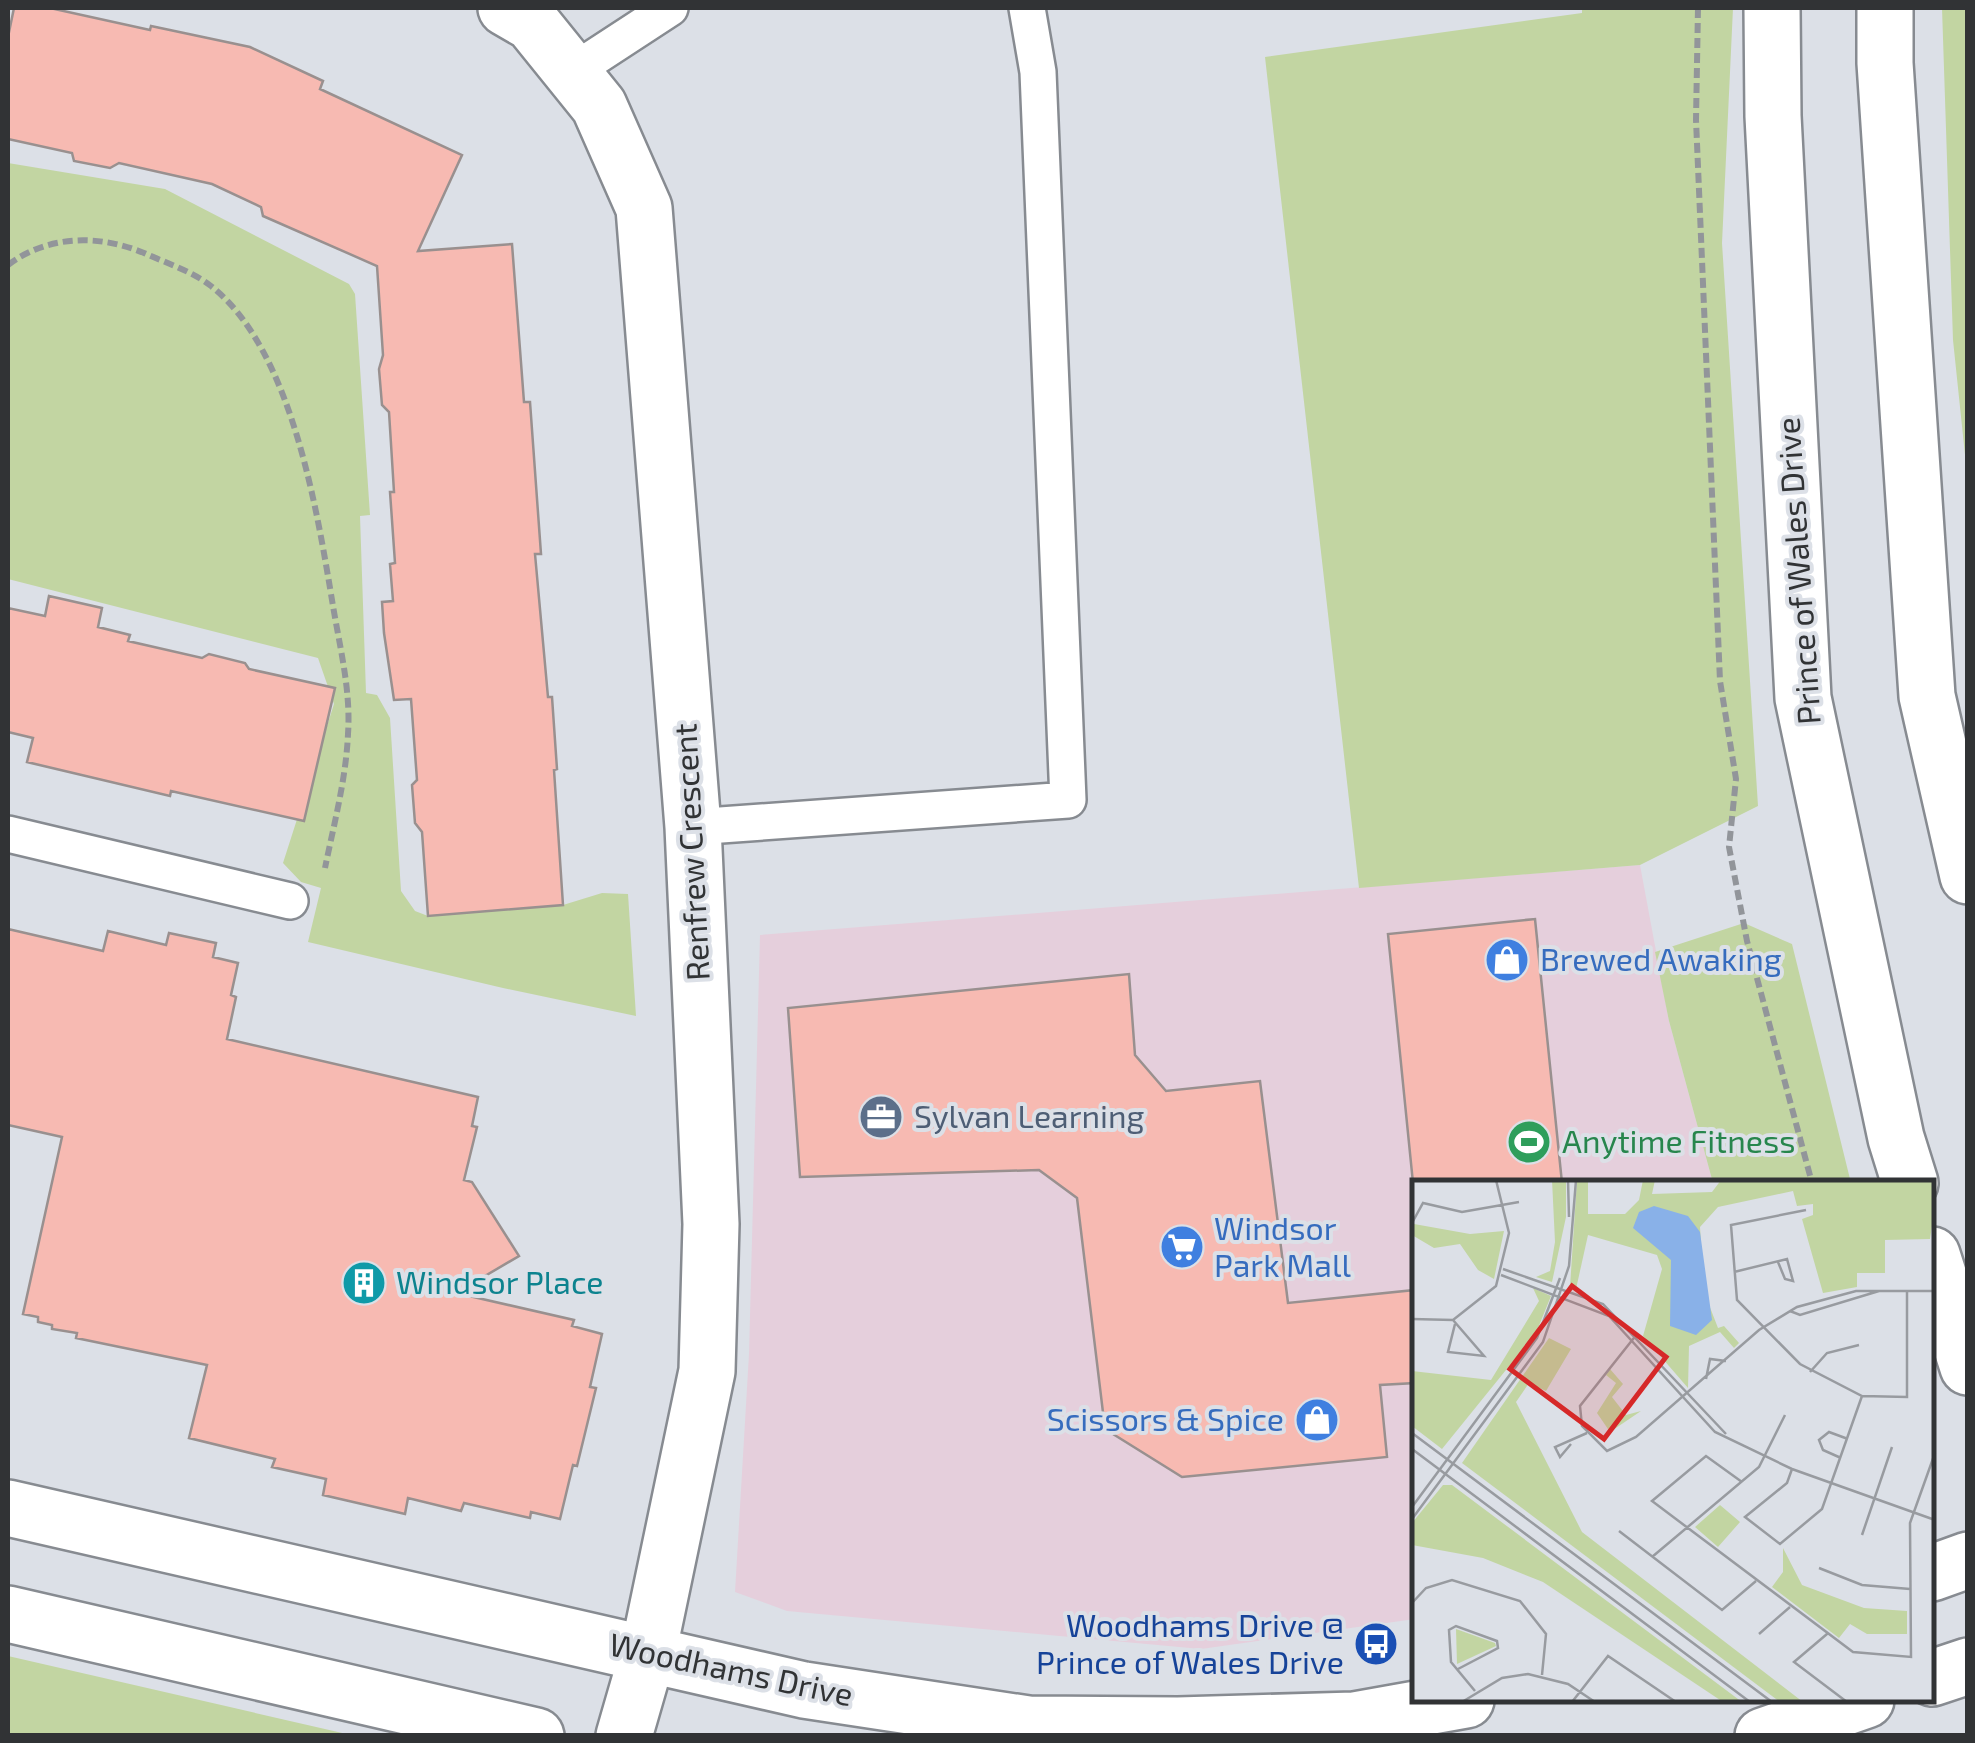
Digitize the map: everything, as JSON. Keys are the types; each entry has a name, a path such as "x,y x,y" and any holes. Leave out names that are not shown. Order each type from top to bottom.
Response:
{"street":[{"name":"Renfrew Crescent","path":"506,8 532,23 598,106 644,208 693,827 711,1224 707,1371 648,1653 624,1736"},
{"name":"Prince of Wales Drive","path":"1772,8 1773,116 1802,698 1896,1138 1909,1180"},
{"path":"1885,8 1884,63 1927,696 1968,876"},
{"path":"1935,1264 1968,1367"},
{"name":"Woodhams Drive","path":"8,1508 804,1690 1028,1724 1354,1720 1449,1703"},
{"path":"1935,1572 1968,1560"},
{"path":"8,1614 536,1736"},
{"path":"1935,1677 1968,1666"},
{"path":"1764,1736 1858,1703"}],"lane":[{"path":"572,72 670,8"},
{"path":"693,827 1068,800 1038,72 1027,8"},
{"path":"8,834 290,901"}],"path":[{"path":"1698,8 1696,120 1720,680 1736,779 1729,847 1747,941 1811,1180"},
{"path":"8,266 48,244 80,238 132,248 211,286 251,332 272,370 302,454 318,518 346,682 348,732 344,776 322,883 290,901"}],"shaded area":[{"path":"1640,865 1669,1021 1712,1180 1412,1180 1412,1619 1201,1649 787,1611 735,1592 749,1354 760,935"}],"green space":[{"path":"1582,8 1733,8 1722,243 1758,806 1640,865 1359,888 1265,57 1582,13"},
{"path":"1942,8 1967,8 1967,474 1953,340"},
{"path":"8,163 165,189 349,284 355,294 370,515 360,516 366,693 377,695 390,718 401,891 415,911 428,916 563,905 602,893 628,894 636,1016 308,942 321,888 301,882 283,863 334,704 318,658 8,579"},
{"path":"1744,923 1792,944 1850,1180 1712,1180 1669,1021 1655,952"},
{"path":"8,1656 351,1735 8,1735"}],"building":[{"path":"14,8 50,8 250,47 323,81 320,89 462,155 418,251 512,244 524,402 530,402 541,554 535,554 548,697 552,697 563,905 428,916 422,832 415,823 412,785 417,780 411,699 394,700 384,633 382,602 393,601 390,564 395,563 390,492 394,492 389,412 382,405 379,369 383,355 377,266 263,216 261,207 212,184 119,163 110,168 74,161 72,153 8,139 8,37"},
{"path":"49,596 102,608 98,627 130,635 128,641 202,658 209,654 245,663 249,669 335,688 304,821 171,791 170,796 27,762 33,738 8,732 8,608 45,616"},
{"path":"1535,919 1562,1180 1413,1180 1388,934"},
{"path":"8,929 103,951 108,931 166,945 169,933 216,943 213,957 238,963 227,1039 478,1097 472,1126 477,1127 464,1180 472,1182 519,1256 456,1293 574,1320 572,1326 602,1334 590,1387 596,1388 560,1519 531,1512 530,1518 464,1503 461,1511 408,1498 405,1514 323,1495 326,1479 272,1467 275,1459 189,1438 207,1365 76,1338 77,1333 52,1329 52,1325 38,1322 38,1317 23,1314 62,1137 8,1125"},
{"name":"Windsor Park Mall","path":"1129,974 1135,1055 1166,1091 1260,1081 1288,1303 1412,1290 1412,1383 1380,1385 1387,1457 1182,1477 1105,1429 1077,1198 1039,1170 800,1177 788,1008"}],"place":[{"name":"Brewed Awaking","path":"1507,960"},
{"name":"Sylvan Learning","path":"881,1117"},
{"name":"Anytime Fitness","path":"1529,1142"},
{"name":"Windsor Park Mall","path":"1182,1247"},
{"name":"Windsor Place","path":"364,1283"},
{"name":"Scissors & Spice","path":"1317,1420"},
{"name":"Woodhams Drive @ Prince of Wales Drive","path":"1376,1644"}]}
